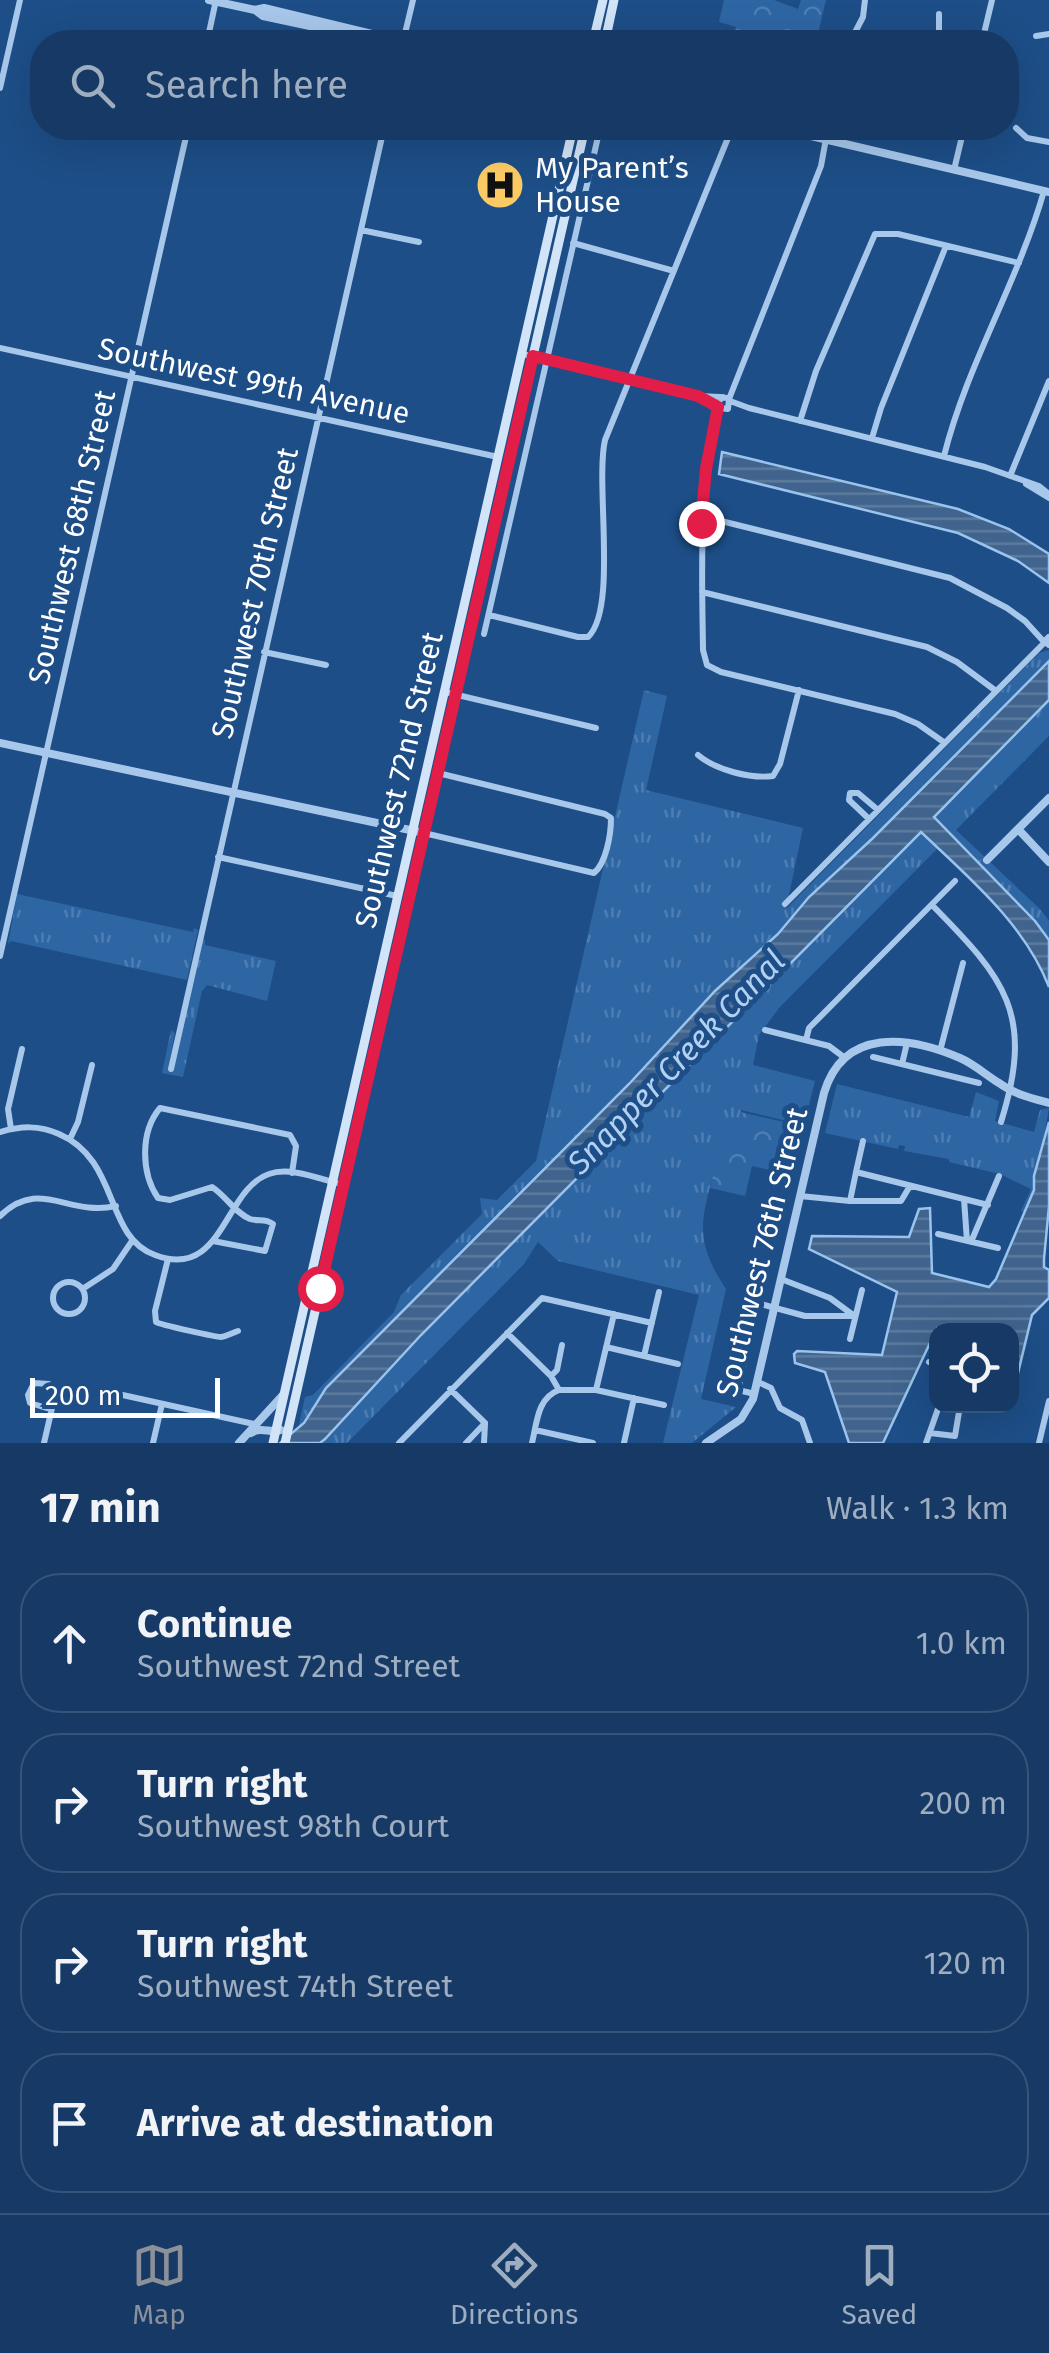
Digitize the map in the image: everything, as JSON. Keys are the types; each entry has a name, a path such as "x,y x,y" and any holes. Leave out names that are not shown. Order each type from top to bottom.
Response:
{"main road":[{"path":"596,30 603,0"},
{"path":"608,30 614,0"},
{"name":"Southwest 72nd Street","path":"275,1434 294,1352 344,1185 376,990 412,832 450,693 554,238 572,140"},
{"name":"Southwest 72nd Street","path":"554,238 582,140"},
{"name":"Southwest 72nd Street","path":"285,1443 305,1354 332,1182 383,1013 438,773 450,693"},
{"path":"376,990 383,1013"},
{"path":"294,1352 305,1354"}],"street":[{"path":"0,88 20,0"},
{"path":"209,30 214,0 357,30"},
{"path":"407,30 413,0"},
{"path":"856,30 865,0"},
{"path":"985,30 992,0"},
{"path":"939,14 940,30"},
{"path":"1036,36 1049,34"},
{"path":"1019,131 1027,138 1049,142"},
{"name":"Southwest 68th Street","path":"0,956 185,140"},
{"name":"Southwest 70th Street","path":"171,1069 381,140"},
{"name":"Southwest 72nd Street","path":"484,634 597,140"},
{"path":"489,615 574,636 588,636 597,624 604,576 604,447 727,140"},
{"path":"944,456 960,406 1047,191 827,140 821,166 724,404 706,469 701,516 703,648 707,665 722,672 895,714 946,742"},
{"path":"954,170 961,140"},
{"path":"360,230 418,242"},
{"path":"800,421 816,371 875,234 893,233 1019,263"},
{"path":"574,243 674,271"},
{"path":"872,438 946,246"},
{"name":"Southwest 99th Avenue","path":"0,348 503,458"},
{"path":"527,355 944,456 1039,486 1049,496"},
{"path":"1010,476 1049,381"},
{"path":"701,516 950,578 998,601 1047,642 785,904"},
{"path":"702,592 927,647 966,668 996,692"},
{"path":"264,652 326,666"},
{"path":"698,755 710,765 760,777 776,774 799,690"},
{"path":"450,693 596,728"},
{"path":"0,742 596,873 606,848 610,816 438,773"},
{"path":"869,820 849,800 850,793 858,793 878,810"},
{"path":"987,860 1049,798"},
{"path":"1018,829 1049,862"},
{"path":"218,857 398,897"},
{"path":"806,1040 810,1028 956,881"},
{"path":"932,905 979,952 1002,990 1014,1037 1010,1090 1001,1122"},
{"path":"940,1051 963,963"},
{"path":"765,1030 832,1047 844,1058 875,1042 907,1043 940,1051 969,1063 1010,1090 1049,1102"},
{"path":"902,1064 907,1043"},
{"path":"11,1129 8,1109 22,1049"},
{"path":"873,1056 978,1083"},
{"name":"Southwest 76th Street","path":"706,1443 744,1416 755,1394 825,1089 844,1058"},
{"path":"959,1078 969,1063"},
{"path":"70,1140 92,1065"},
{"path":"212,1241 257,1252 268,1248 274,1228 272,1221 252,1220 212,1187 170,1200 161,1200 156,1195 144,1160 152,1121 160,1108 292,1136 296,1146 292,1173"},
{"path":"0,1132 40,1128 70,1140 92,1158 132,1241 150,1254 168,1259 192,1256 212,1241 252,1185 272,1172 344,1185"},
{"path":"850,1201 863,1141"},
{"path":"856,1172 988,1205"},
{"path":"969,1242 999,1176"},
{"path":"800,1196 901,1201 910,1186"},
{"path":"0,1216 18,1201 30,1197 90,1209 116,1206"},
{"path":"964,1199 969,1242"},
{"path":"938,1234 998,1248"},
{"path":"84,1288 66,1282 59,1284 54,1307 76,1314 82,1308 84,1288 113,1268 132,1241"},
{"path":"168,1259 155,1311 156,1322 216,1337 238,1331"},
{"path":"781,1279 830,1298 854,1316"},
{"path":"850,1339 862,1290"},
{"path":"644,1356 659,1292"},
{"path":"399,1443 538,1301 548,1297 652,1323"},
{"path":"755,1394 738,1390 757,1303 805,1316 854,1316"},
{"path":"596,1390 614,1314"},
{"path":"507,1333 552,1376 559,1390"},
{"path":"552,1376 562,1345"},
{"path":"606,1347 678,1364"},
{"path":"758,1382 771,1388 780,1408 802,1420 810,1443"},
{"path":"44,1443 55,1388 34,1383 28,1395 30,1403 50,1409"},
{"path":"450,1388 485,1423 484,1443"},
{"path":"532,1443 543,1401 559,1390 596,1390 664,1404"},
{"path":"109,1392 235,1420 258,1421 275,1434"},
{"path":"241,1441 284,1395"},
{"path":"624,1443 634,1398"},
{"path":"1039,1443 1049,1401"},
{"path":"153,1443 162,1404"},
{"path":"926,1443 937,1413"},
{"path":"930,1433 955,1436 959,1413"},
{"path":"235,1420 241,1441"},
{"path":"466,1443 485,1423"},
{"path":"241,1441 257,1430 275,1434 288,1428"},
{"path":"535,1430 592,1443"}],"green space":[{"path":"724,0 774,0 798,9 801,0 826,0 819,30 735,30 736,27 719,22"},
{"path":"1049,650 1049,661 874,838 808,898 801,911 716,991 629,1084 326,1388 298,1429 305,1397 313,1395 394,1312 401,1295 482,1214 480,1198 497,1200 536,1161 644,690 667,696 646,790 803,828 786,909 1039,653"},
{"path":"1049,700 1049,736 956,830 1041,910 1049,921 1049,940 934,817"},
{"path":"921,831 938,848 779,1008 759,1035 753,1065 815,1081 804,1125 741,1110 730,1160 717,1158 703,1225 708,1254 726,1289 701,1399 736,1407 692,1443 663,1443 699,1295 558,1261 538,1242 524,1264 347,1443 320,1443 421,1335"},
{"path":"17,894 198,930 187,980 11,941 8,944"},
{"path":"205,939 205,945 276,961 267,1001 207,985 202,991 183,1077 162,1073 171,1030 175,1033 168,1068"},
{"path":"837,1084 969,1117 976,1092 999,1101 995,1121 1034,1132 1040,1110 1049,1108 1034,1190 1024,1212 1021,1211 1031,1189 1000,1174 904,1151 905,1146 899,1145 898,1149 825,1133"},
{"path":"740,1112 802,1126 791,1175 752,1166 745,1196 710,1188 717,1157 730,1159"}],"water":[{"path":"722,452 958,509 1009,529 1049,554 1049,583 1018,561 958,533 719,474"},
{"name":"Snapper Creek Canal","path":"1049,661 1049,700 934,817 1049,940 1049,987 1010,922 921,832 421,1335 325,1439 320,1443 280,1443 304,1423 326,1388 629,1084 715,991 778,934 809,897"},
{"path":"1049,1122 1044,1267 1049,1270 1049,1298 1032,1315 1019,1369 1019,1323 929,1323 929,1345 883,1443 849,1443 825,1372 795,1363 794,1354 797,1351 882,1355 897,1292 809,1249 812,1236 909,1237 919,1209 930,1208 932,1273 989,1287 1034,1190 1034,1176"}],"place":[{"name":"My Parent’s House","path":"500,185"}],"route":[{"path":"320,1288 533,356 698,396 718,407 701,523"}]}
